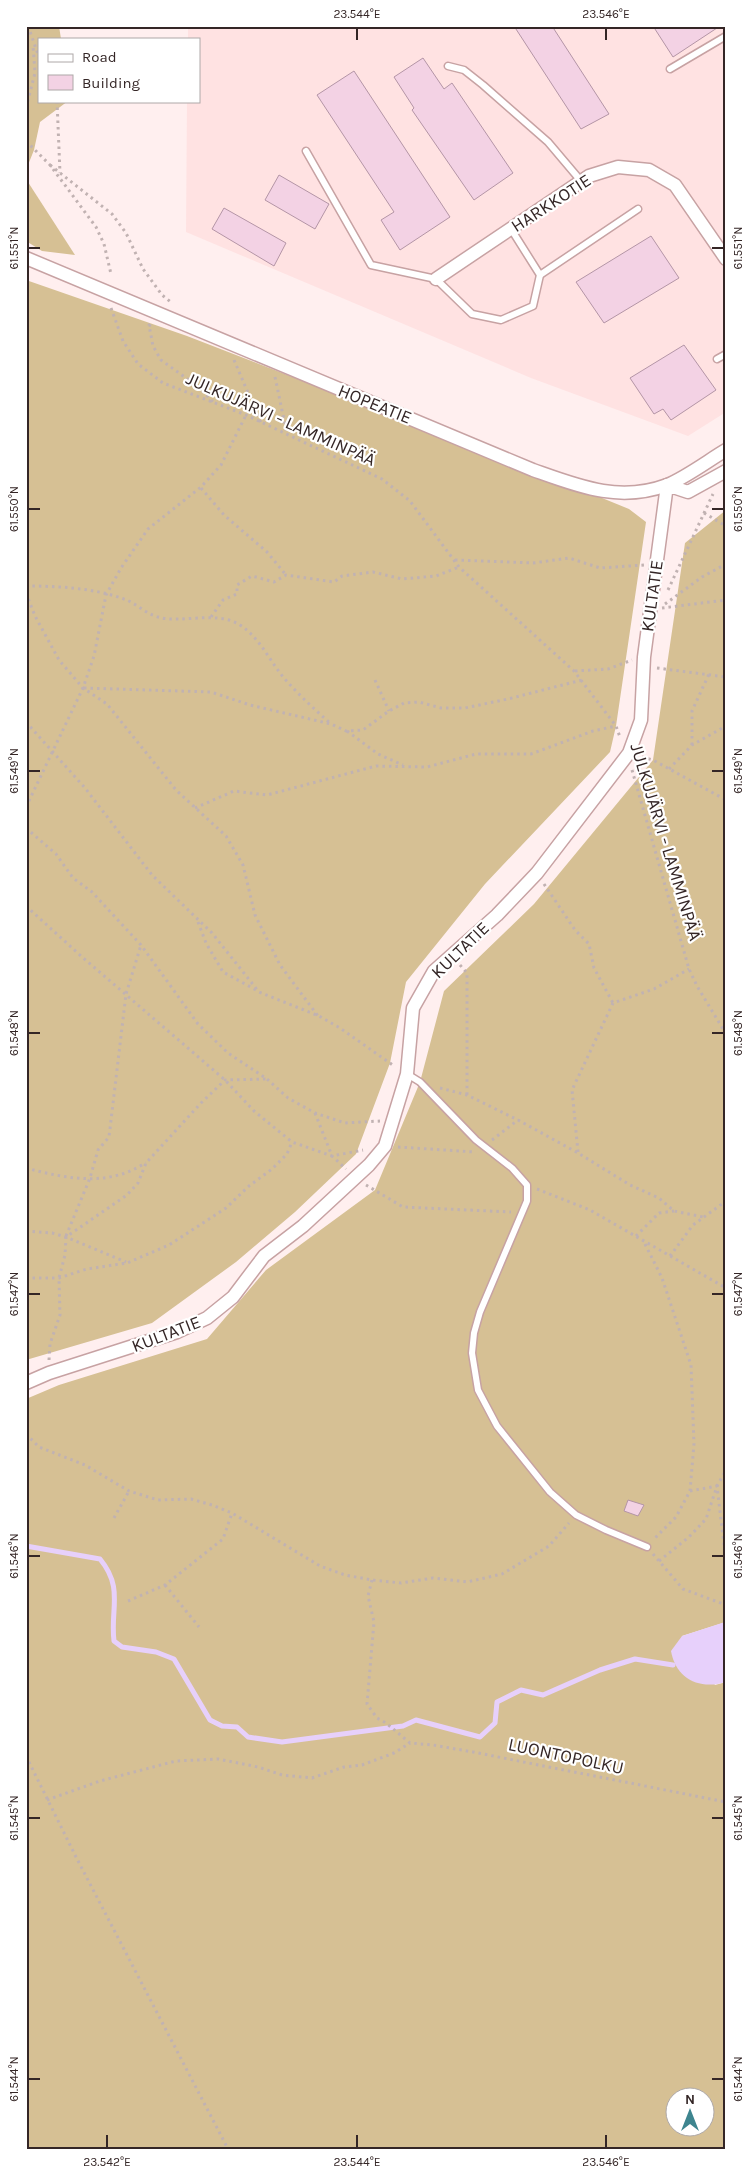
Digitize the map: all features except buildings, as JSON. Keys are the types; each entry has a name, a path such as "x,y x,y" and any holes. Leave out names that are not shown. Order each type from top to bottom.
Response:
{"street":[{"name":"HARKKOTIE","path":"436,280 589,176 618,168 649,170 675,185 726,259"},
{"name":"HOPEATIE","path":"26,258 533,470 578,485 615,494 667,485 726,450"},
{"path":"667,485 688,492 725,473"},
{"name":"KULTATIE","path":"26,1383 49,1373 176,1332 207,1318 233,1297 264,1256 303,1226 355,1178 385,1146 407,1074 413,1008 434,971 497,915 537,873 629,753 641,720 644,662 667,485"}],"lane":[{"path":"670,69 726,36"},
{"path":"448,66 464,70 483,85 548,142 581,181"},
{"path":"306,151 371,264 436,280 472,314 501,320 533,306 540,275 638,209"},
{"path":"511,229 540,275"},
{"path":"717,359 726,354"},
{"path":"407,1074 420,1082 476,1140 512,1168 527,1185 526,1201 480,1312 474,1333 472,1353 478,1390 497,1426 550,1492 576,1515 606,1530 647,1546"}],"path":[{"path":"28,26 38,55"},
{"path":"26,108 35,73 34,46"},
{"path":"56,102 60,173"},
{"path":"26,141 28,146 50,165 112,214 126,233 143,269 162,295 177,307"},
{"path":"50,165 96,227 104,244 111,274"},
{"name":"JULKUJÄRVI - LAMMINPÄÄ","path":"111,307 123,341 138,364 163,383 246,415 382,479 410,501 459,566 582,680 616,726 629,753 634,782 690,969 697,986 726,1034"},
{"path":"156,328 149,325 153,346 161,360 200,388 215,404"},
{"path":"226,341 262,423"},
{"path":"272,362 286,434"},
{"path":"26,807 83,688 94,656 106,594 121,568 148,529 201,488 221,465 246,415"},
{"path":"667,591 725,473"},
{"path":"201,488 224,515 267,552 286,575"},
{"path":"704,513 726,526"},
{"path":"454,560 533,563 569,558 600,568 656,565"},
{"path":"659,609 702,577 726,564"},
{"path":"211,617 223,600 237,594 237,585 252,576 274,582 286,575 334,582 342,576 373,572 402,578 436,576 459,566"},
{"path":"26,586 46,586 106,594 125,599 158,617 181,619 211,617 239,624 259,642 283,677 331,724"},
{"path":"26,593 35,616 59,660 83,688 107,704 176,790 226,836 243,865 255,915 280,965 319,1016"},
{"path":"659,609 663,600"},
{"path":"659,609 726,600"},
{"path":"574,671 608,669 644,662 726,677"},
{"path":"692,745 692,711 709,674"},
{"path":"375,680 389,711"},
{"path":"346,731 363,730 389,711 404,703 419,702 441,708 465,708 508,700 582,680"},
{"path":"83,688 211,692 250,705 331,724 346,731 378,754 406,766"},
{"path":"26,722 85,788 152,875 212,933 259,992"},
{"path":"195,808 234,791 267,795 376,766 427,767 476,754 531,754 593,731 616,726"},
{"path":"669,769 692,745 726,726"},
{"path":"629,753 653,760 726,800"},
{"path":"26,828 56,854 73,878 92,892 141,945 198,1024 228,1053 267,1079 288,1098 315,1113 345,1123 375,1120 392,1123"},
{"path":"537,873 575,930 589,944 594,968 613,1003"},
{"path":"26,906 225,1080 254,1111 292,1142 332,1156 355,1178 403,1207 522,1212"},
{"path":"197,919 206,943 223,972 259,992 319,1016 340,1028 407,1074"},
{"path":"49,1373 50,1344 60,1315 58,1278 65,1255 66,1237 90,1178 98,1150 109,1137 126,994 141,945"},
{"path":"452,955 467,973 467,1095"},
{"path":"578,1153 572,1090 613,1003 654,989 690,969"},
{"path":"66,1237 127,1195 138,1183 146,1163 201,1103 225,1080 267,1079"},
{"path":"420,1082 467,1095 518,1120 578,1153 630,1185 659,1198 674,1211"},
{"path":"315,1113 332,1156"},
{"path":"332,1156 385,1146 473,1152 486,1148 492,1140 518,1120"},
{"path":"26,1278 58,1278 87,1269 127,1263 169,1244 226,1208 249,1186 272,1170 287,1154 292,1142"},
{"path":"26,1168 52,1174 104,1178 123,1174 146,1163"},
{"path":"527,1185 590,1210 636,1236 645,1244 726,1288"},
{"path":"670,1256 680,1240 703,1217 726,1201"},
{"path":"636,1236 659,1213 674,1211 703,1217"},
{"path":"26,1231 52,1232 127,1263"},
{"path":"645,1244 662,1278 691,1365 694,1444 690,1491 676,1517 647,1546 683,1590 726,1605"},
{"path":"26,1434 39,1447 85,1465 129,1491 158,1500 191,1500 232,1513 320,1566 345,1575 372,1580 400,1583 433,1578 467,1582 502,1574 549,1546 576,1515"},
{"path":"659,1561 689,1537 706,1519 717,1486 726,1470"},
{"path":"690,1491 717,1486"},
{"path":"717,1486 726,1562"},
{"path":"114,1518 129,1491"},
{"path":"128,1601 165,1585 223,1539 232,1513"},
{"name":"LUONTOPOLKU","path":"372,1580 368,1596 374,1622 367,1704 377,1718 386,1723 401,1738 410,1743 482,1753 726,1802"},
{"path":"165,1585 199,1627"},
{"path":"47,1800 100,1781 176,1761 218,1759 258,1767 282,1775 312,1778 344,1767 362,1765 394,1753 410,1743"},
{"path":"26,1756 228,2149"}],"shaded area":[{"path":"26,26 59,26 61,38 38,38 38,102 67,102 40,122 34,150 26,170"},
{"path":"188,26 726,26 726,412 688,436 531,378 186,232 187,102 200,102 200,38 188,38"},
{"path":"26,179 75,255 42,251 26,241"},
{"path":"26,280 187,336 580,489 629,509 646,522 616,726 610,752 485,884 406,982 390,1063 356,1154 295,1212 236,1262 152,1323 26,1360"},
{"path":"726,510 726,1622 682,1636 715,1685 726,1682 726,2149 26,2149 26,1399 59,1385 207,1339 266,1270 375,1190 420,1082 444,991 534,904 653,760 685,543"},
{"path":"725,1622 726,1682 707,1684 690,1680 678,1669 671,1651 682,1636"}],"waterway":[{"path":"26,1546 100,1559 112,1580 114,1589 114,1641 122,1647 156,1652 174,1659 210,1720 222,1726 237,1727 248,1737 282,1742 403,1726 416,1720 480,1737 495,1723 497,1702 521,1690 543,1695 600,1670 635,1659 673,1665"}]}
